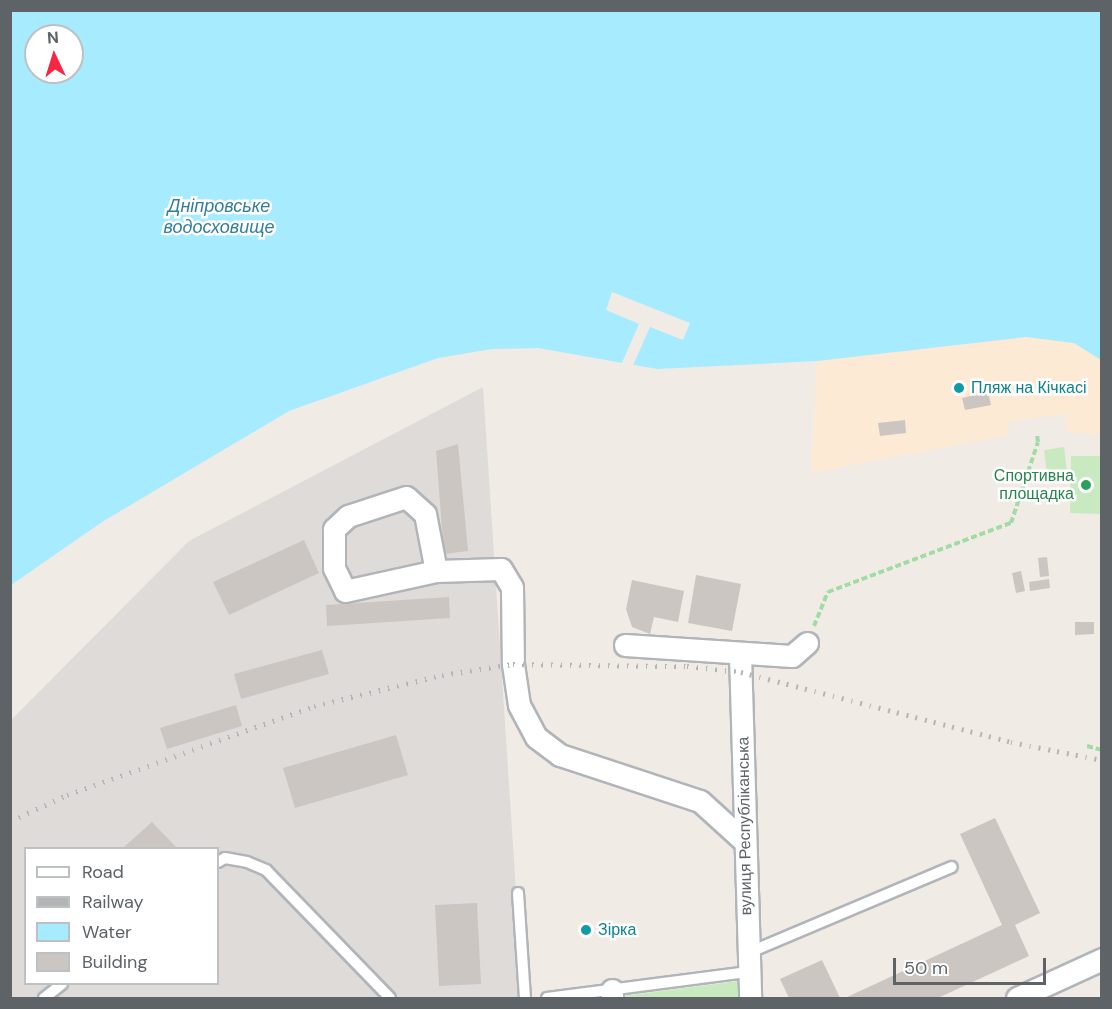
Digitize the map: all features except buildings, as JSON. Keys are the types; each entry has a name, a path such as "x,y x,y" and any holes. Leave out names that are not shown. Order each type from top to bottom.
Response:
{"street":[{"path":"436,571 425,514 406,497 348,516 334,529 334,568 345,591 436,571 501,569 512,586 513,664 518,694 536,737 560,755 700,801 745,842"},
{"path":"625,645 792,656 807,643"},
{"name":"вулиця Республіканська","path":"740,654 750,999"},
{"path":"1017,999 1101,958"}],"lane":[{"path":"219,861 225,858 247,862 266,870 390,999"},
{"path":"547,999 612,994 748,963 952,867"},
{"path":"518,893 525,999"},
{"path":"44,999 61,985"}],"path":[{"path":"807,643 828,592 1011,523 1038,442 1037,435"},
{"path":"1087,746 1101,750"}],"shaded area":[{"path":"483,387 523,998 11,998 10,721 189,541"}],"green space":[{"path":"1064,447 1067,472 1047,474 1044,450"},
{"name":"Спортивна площадка","path":"1071,456 1101,456 1101,514 1070,513"},
{"path":"739,981 741,998 624,998 624,996"}],"sand":[{"name":"Пляж на Кічкасі","path":"1027,337 1074,343 1101,360 1101,435 1067,432 1064,414 1008,422 1008,435 811,473 817,361"}],"water":[{"name":"Дніпровське водосховище","path":"11,11 1101,11 1101,360 1074,343 1026,337 817,361 657,369 538,348 492,349 438,358 289,411 102,522 11,585"}],"pier":[{"path":"612,292 690,323 683,340 650,327 632,368 621,365 639,324 606,310"}],"railway":[{"path":"10,821 67,795 314,706 442,675 513,664 687,666 741,672 1011,742 1102,760"}],"place":[{"name":"Пляж на Кічкасі","path":"959,388"},
{"name":"Спортивна площадка","path":"1086,485"},
{"name":"Зірка","path":"586,930"}]}
